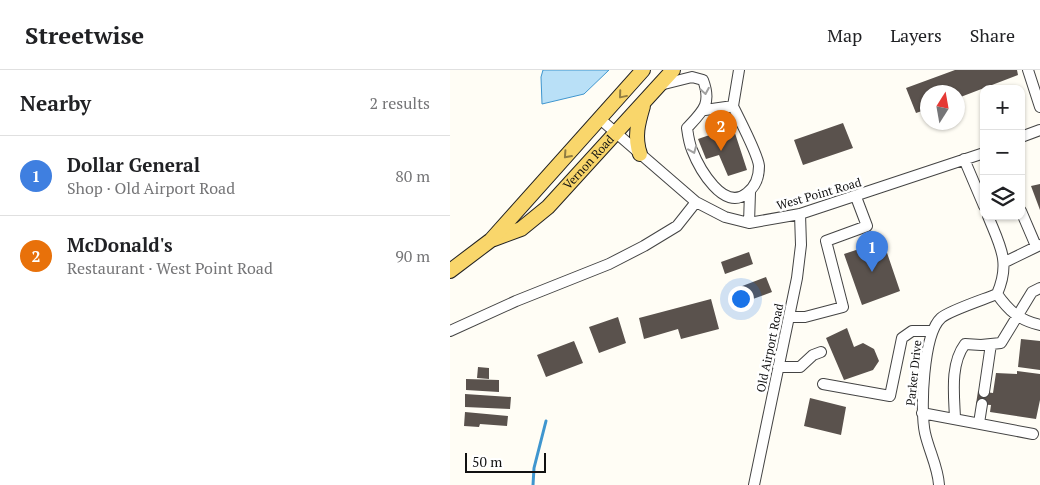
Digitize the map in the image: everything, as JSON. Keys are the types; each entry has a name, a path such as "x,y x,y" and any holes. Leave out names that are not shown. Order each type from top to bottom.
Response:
{"main road":[{"name":"Vernon Road","path":"450,271 491,240 643,70"},
{"name":"Vernon Road","path":"491,240 521,229 548,207 673,70"},
{"path":"640,154 636,143 636,132 644,103"}],"street":[{"path":"733,106 705,110 687,128 692,150 715,189 722,195 736,198 750,192 757,182 759,165 733,106 739,70"},
{"path":"1028,70 1040,107"},
{"path":"660,85 692,78 702,80 707,92 705,110"},
{"name":"West Point Road","path":"600,119 696,202 725,217 749,223 800,214 980,154"},
{"path":"1025,136 1040,130"},
{"path":"964,160 980,196"},
{"path":"749,223 750,192"},
{"path":"789,317 805,317 843,307 826,241 867,226 856,197"},
{"path":"450,331 516,301 608,264 644,246 677,226 696,202"},
{"name":"Old Airport Road","path":"754,485 789,317 801,245 800,214"},
{"path":"1005,262 1038,245 1025,219"},
{"path":"989,220 1005,262 1003,279 997,294 1011,313 1028,322 1040,325"},
{"path":"955,418 954,392 957,355 965,344 1001,342 1032,292 1040,288"},
{"name":"Parker Drive","path":"939,485 938,472 925,433 921,404 932,332 941,317 997,294"},
{"path":"823,384 890,396 902,338 912,331 932,332"},
{"path":"984,392 991,344"},
{"path":"778,367 800,367 813,355 821,352"},
{"path":"979,423 982,404"},
{"path":"922,413 1033,434"}],"water":[{"path":"543,70 609,70 584,94 542,104 541,77"}],"building":[{"path":"955,70 1017,70 1018,75 992,85 980,85 980,90 965,95 965,85 920,85 920,112 916,113 906,88"},
{"path":"843,123 853,148 803,165 794,140"},
{"path":"733,127 747,170 728,176 719,155 706,159 698,139"},
{"path":"1040,184 1040,210 1031,186"},
{"path":"883,241 900,291 862,305 844,254"},
{"path":"749,252 753,264 725,274 721,262"},
{"path":"766,277 772,292 742,303 737,288"},
{"path":"711,299 719,329 681,339 678,329 644,339 639,318"},
{"path":"618,317 626,343 599,353 589,327"},
{"path":"847,328 854,347 863,343 874,349 879,361 873,370 844,380 826,338"},
{"path":"1021,339 1040,341 1040,370 1018,367"},
{"path":"574,341 583,363 546,377 537,355"},
{"path":"478,367 489,368 489,379 477,378"},
{"path":"1017,371 1040,374 1040,400 1036,419 990,412 991,405 976,404 978,391 993,393 996,373 1017,374"},
{"path":"466,379 499,380 499,392 466,390"},
{"path":"465,394 511,397 510,409 465,407"},
{"path":"810,398 846,407 841,435 804,426"},
{"path":"465,412 508,416 507,426 480,424 479,427 464,426"}],"waterway":[{"path":"533,485 534,468 546,421"}],"place":[{"name":"McDonald's","path":"721,151"},
{"name":"Dollar General","path":"872,272"}]}
